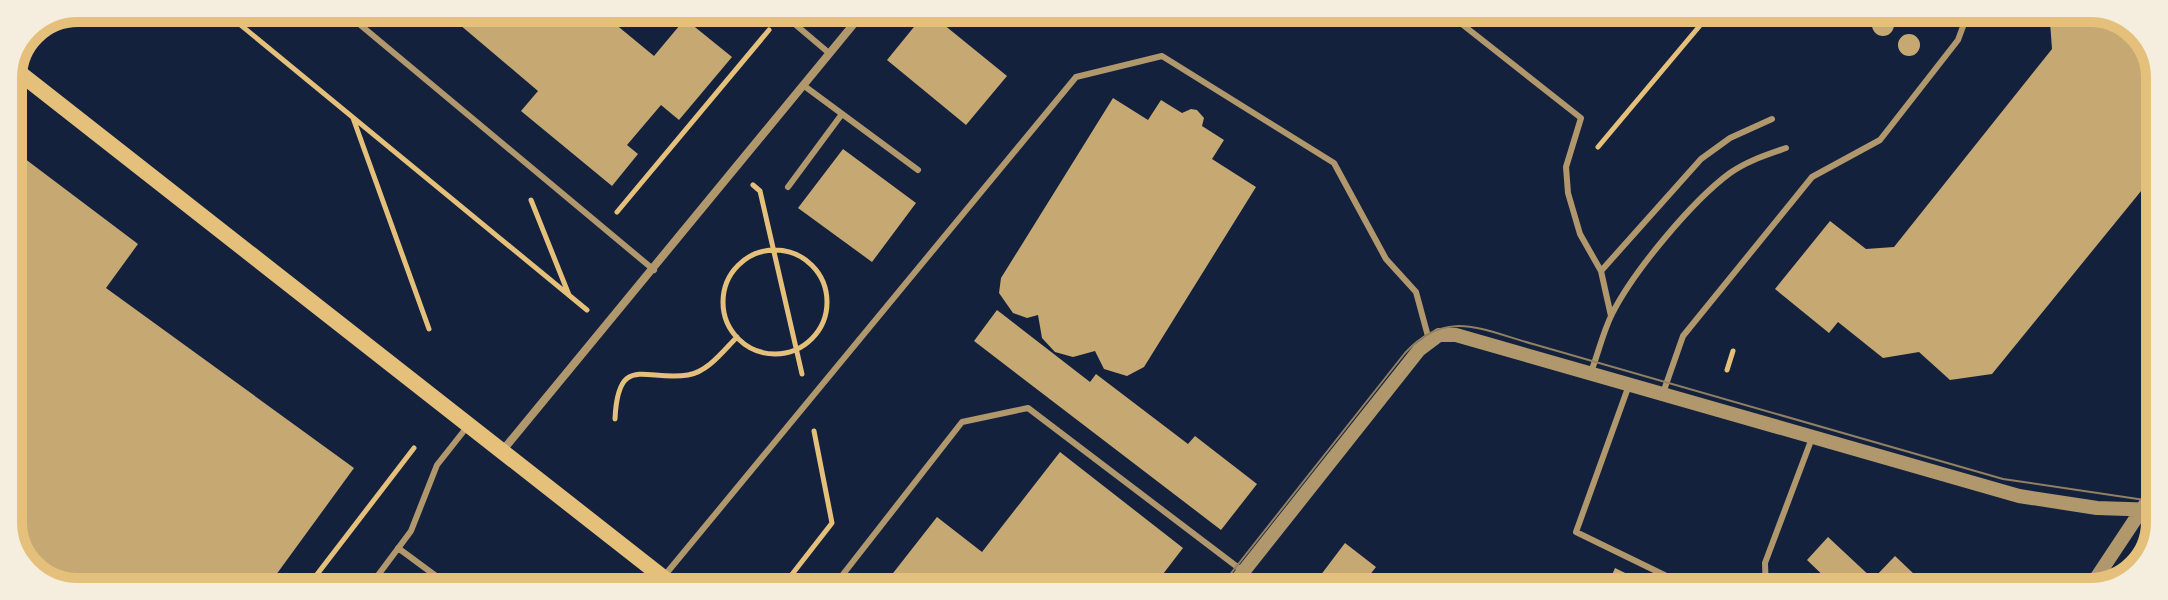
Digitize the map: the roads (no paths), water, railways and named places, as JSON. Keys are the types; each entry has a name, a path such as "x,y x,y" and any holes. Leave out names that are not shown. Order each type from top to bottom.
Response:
{"main road":[{"path":"22,75 663,578"}],"street":[{"path":"503,450 855,22"},
{"path":"1239,578 1429,340 1439,335 1456,335 2019,496 2097,508 2146,509"},
{"path":"2095,578 2102,565 2146,516"}],"lane":[{"path":"357,22 654,270"},
{"path":"793,22 829,53"},
{"path":"1459,22 1581,118 1566,167 1568,193 1580,234 1601,271 1611,316"},
{"path":"1663,394 1683,336 1812,177 1880,140 1958,40 1965,22"},
{"path":"663,578 1076,77 1162,56 1334,163 1386,259 1416,292 1429,340"},
{"path":"803,85 918,170"},
{"path":"788,187 842,114"},
{"path":"1601,271 1701,159 1730,138 1772,119"},
{"path":"1591,373 1611,316 1635,276 1698,203 1729,174 1786,148"},
{"path":"1629,384 1576,532 1671,578"},
{"path":"840,578 962,422 1028,408 1244,572"},
{"path":"376,578 411,531 437,465 469,424"},
{"path":"1766,578 1765,563 1812,438"},
{"path":"398,548 439,578"}],"tram line":[{"path":"1227,578 1405,353 1420,339 1450,327 1465,326 1497,333 2003,479 2146,500"},
{"path":"2119,570 2135,555"}]}
